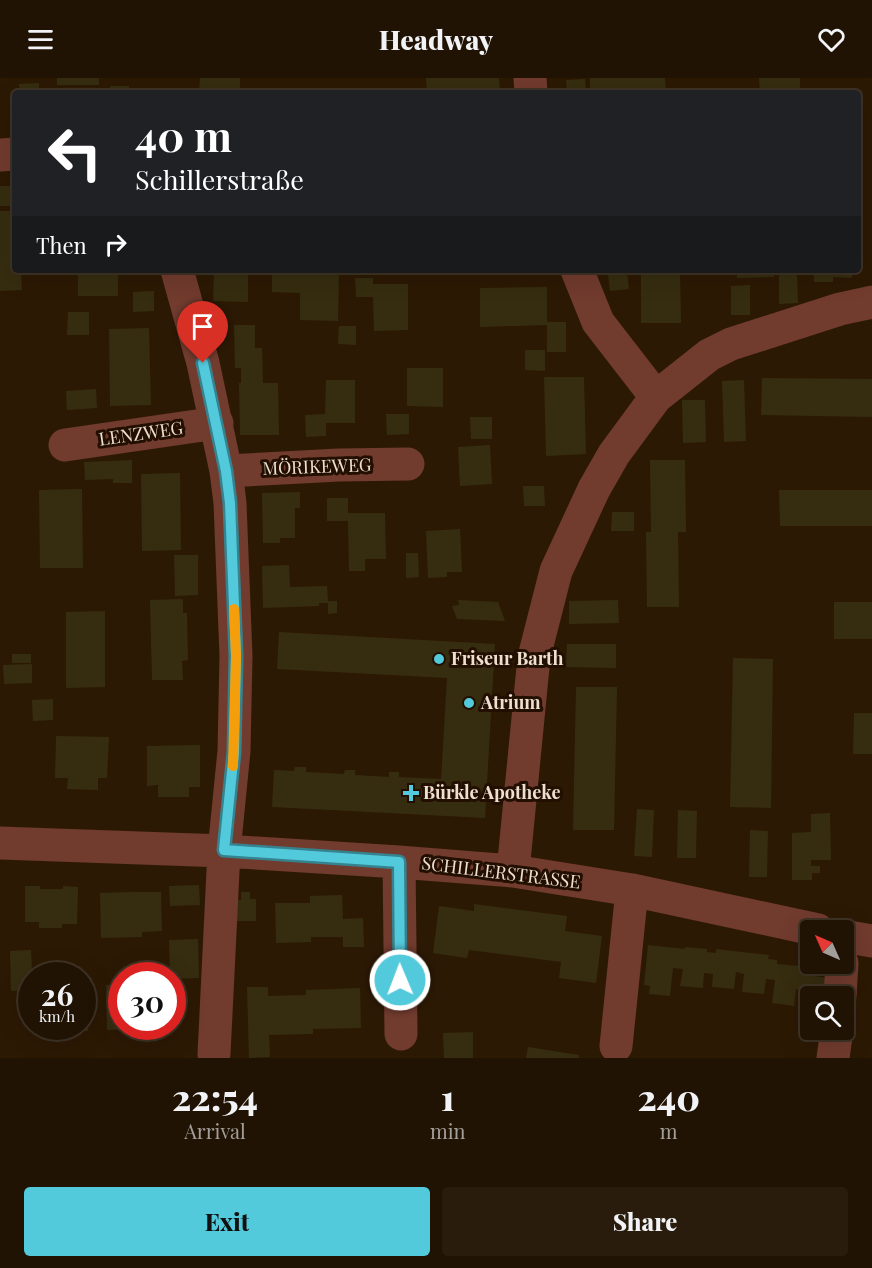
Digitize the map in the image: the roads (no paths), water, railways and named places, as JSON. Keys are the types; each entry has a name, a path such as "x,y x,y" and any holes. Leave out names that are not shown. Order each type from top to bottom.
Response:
{"street":[{"path":"178,273 203,363 226,471 230,503 236,656 234,752 224,850 214,1054"},
{"path":"578,273 598,322 656,397"},
{"path":"513,871 534,657 556,571 594,489 614,454 656,397 709,355 731,344 840,309 872,302"},
{"name":"LENZWEG","path":"65,445 216,423"},
{"name":"MÖRIKEWEG","path":"226,471 408,464"},
{"name":"SCHILLERSTRASSE","path":"0,843 224,850 513,871 632,890 800,926"},
{"path":"399,862 401,1034"},
{"path":"616,1046 632,890"},
{"path":"854,938 872,941"},
{"path":"833,1058 835,1040"}],"place":[{"name":"Friseur Barth","path":"439,659"},
{"name":"Atrium","path":"469,703"},
{"name":"Bürkle Apotheke","path":"411,793"}]}
